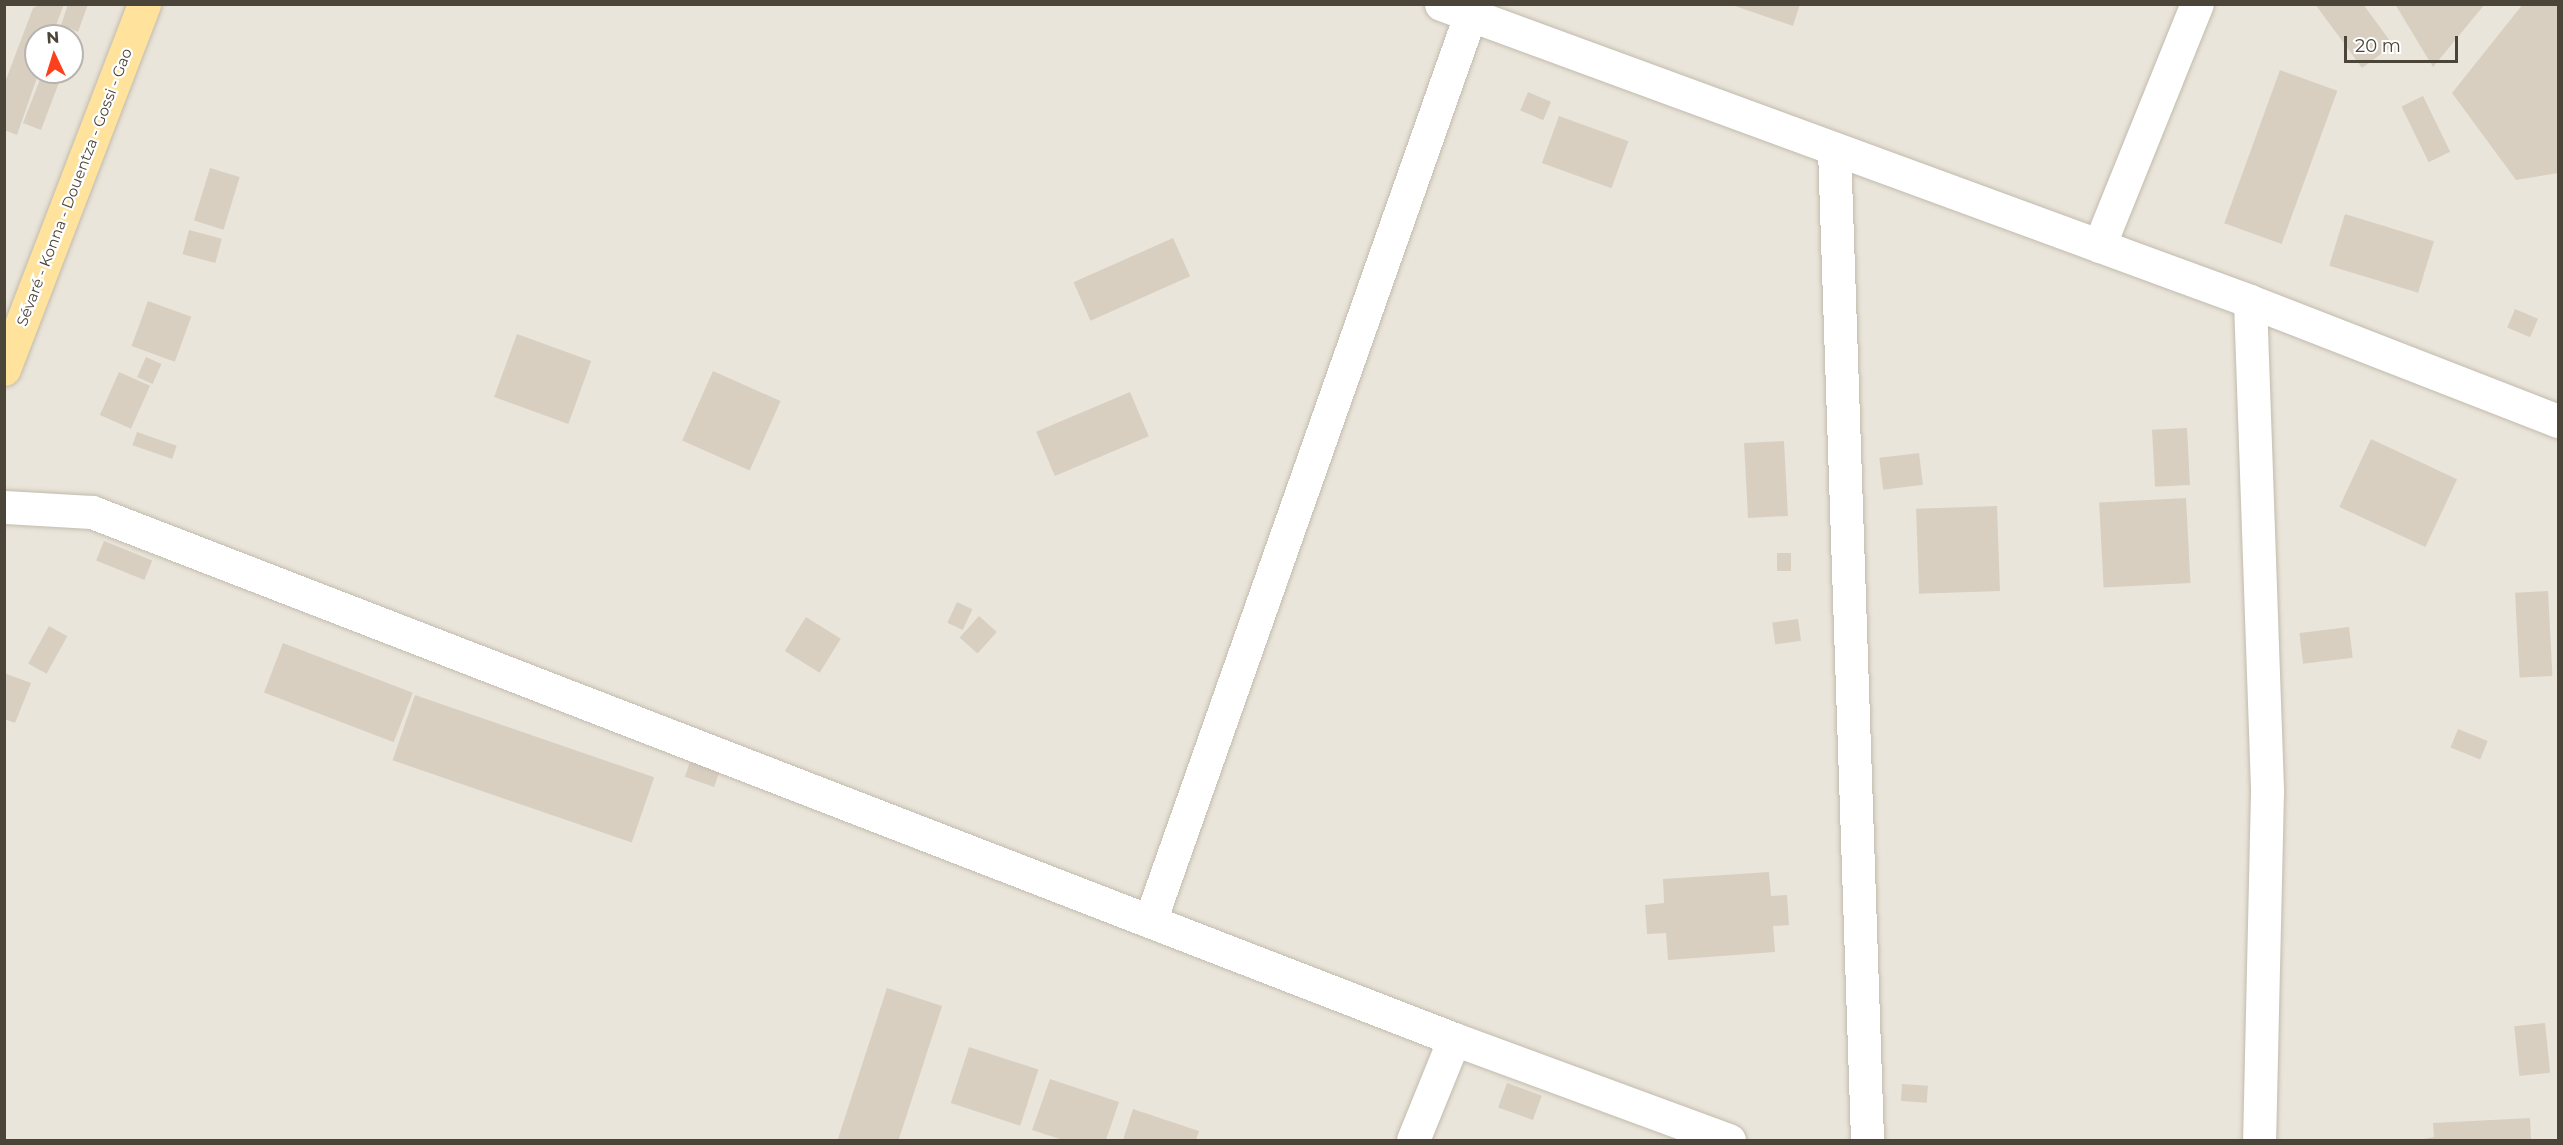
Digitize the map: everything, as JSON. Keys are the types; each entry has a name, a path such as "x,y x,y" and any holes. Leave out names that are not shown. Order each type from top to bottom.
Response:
{"main road":[{"name":"Sévaré - Konna - Douentza - Gossi - Gao","path":"4,369 144,4"}],"street":[{"path":"2099,246 2197,4"},
{"path":"1150,921 1462,8 1834,149 2250,301 2559,422"},
{"path":"1834,149 1867,1140"},
{"path":"2250,301 2267,792 2259,1140"},
{"path":"4,507 92,512 1454,1039 1729,1140"},
{"path":"1413,1140 1454,1039"}],"shaded area":[{"path":"5,5 2558,5 2558,1140 5,1140"}],"building":[{"path":"41,4 64,4 56,24 27,24 33,8"},
{"path":"68,4 88,4 81,24 61,24"},
{"path":"1729,4 1800,4 1793,26"},
{"path":"2315,4 2363,4 2393,45 2362,68"},
{"path":"2395,4 2485,4 2433,67"},
{"path":"2523,4 2558,4 2558,173 2516,180 2452,93"},
{"path":"24,32 24,84 35,84 17,135 4,130 4,85"},
{"path":"2280,70 2337,91 2282,244 2224,223"},
{"path":"38,84 58,84 41,130 23,123"},
{"path":"1528,92 1551,102 1543,120 1520,110"},
{"path":"2423,96 2450,152 2429,162 2401,107"},
{"path":"1559,116 1629,141 1611,188 1542,163"},
{"path":"210,168 240,177 224,230 194,221"},
{"path":"2345,214 2434,241 2418,293 2329,266"},
{"path":"189,230 222,239 215,263 183,254"},
{"path":"1173,238 1190,276 1091,321 1073,282"},
{"path":"148,301 191,317 175,362 132,346"},
{"path":"2515,309 2538,319 2530,337 2507,327"},
{"path":"517,334 591,361 568,424 494,397"},
{"path":"146,357 162,364 153,384 137,377"},
{"path":"713,371 781,401 750,471 682,440"},
{"path":"119,372 150,386 131,429 100,415"},
{"path":"1130,392 1149,436 1055,476 1036,432"},
{"path":"2187,428 2190,485 2155,487 2152,430"},
{"path":"137,432 177,446 172,459 132,445"},
{"path":"2371,439 2457,479 2425,547 2339,507"},
{"path":"1784,441 1788,516 1748,518 1744,443"},
{"path":"1919,453 1923,485 1883,490 1879,458"},
{"path":"2186,498 2190,583 2104,587 2099,503"},
{"path":"1997,506 2000,591 1919,594 1916,509"},
{"path":"104,541 152,560 144,580 96,560"},
{"path":"1777,553 1791,553 1791,571 1777,571"},
{"path":"2548,591 2552,676 2519,678 2515,593"},
{"path":"957,602 972,609 963,630 947,623"},
{"path":"979,616 997,632 977,654 960,638"},
{"path":"806,617 841,639 820,673 785,651"},
{"path":"1798,619 1801,641 1775,644 1772,623"},
{"path":"49,626 67,636 47,674 28,664"},
{"path":"2349,627 2353,658 2303,664 2299,633"},
{"path":"283,643 413,693 394,742 264,692"},
{"path":"4,673 31,683 15,723 4,719"},
{"path":"415,695 654,777 632,843 393,760"},
{"path":"2458,729 2488,741 2480,760 2451,748"},
{"path":"692,756 721,766 714,787 685,777"},
{"path":"1769,872 1771,896 1787,895 1789,925 1773,926 1775,952 1668,960 1666,933 1647,934 1645,905 1664,903 1663,879"},
{"path":"887,988 942,1006 899,1140 838,1140"},
{"path":"2545,1023 2550,1073 2519,1076 2514,1026"},
{"path":"969,1047 1038,1070 1020,1126 951,1103"},
{"path":"1050,1079 1119,1102 1106,1140 1063,1140 1032,1130"},
{"path":"1507,1083 1542,1096 1533,1120 1498,1107"},
{"path":"1902,1084 1928,1086 1927,1103 1901,1101"},
{"path":"1133,1109 1199,1131 1196,1140 1123,1140"},
{"path":"2530,1118 2531,1140 2419,1140 2434,1137 2433,1123"}]}
